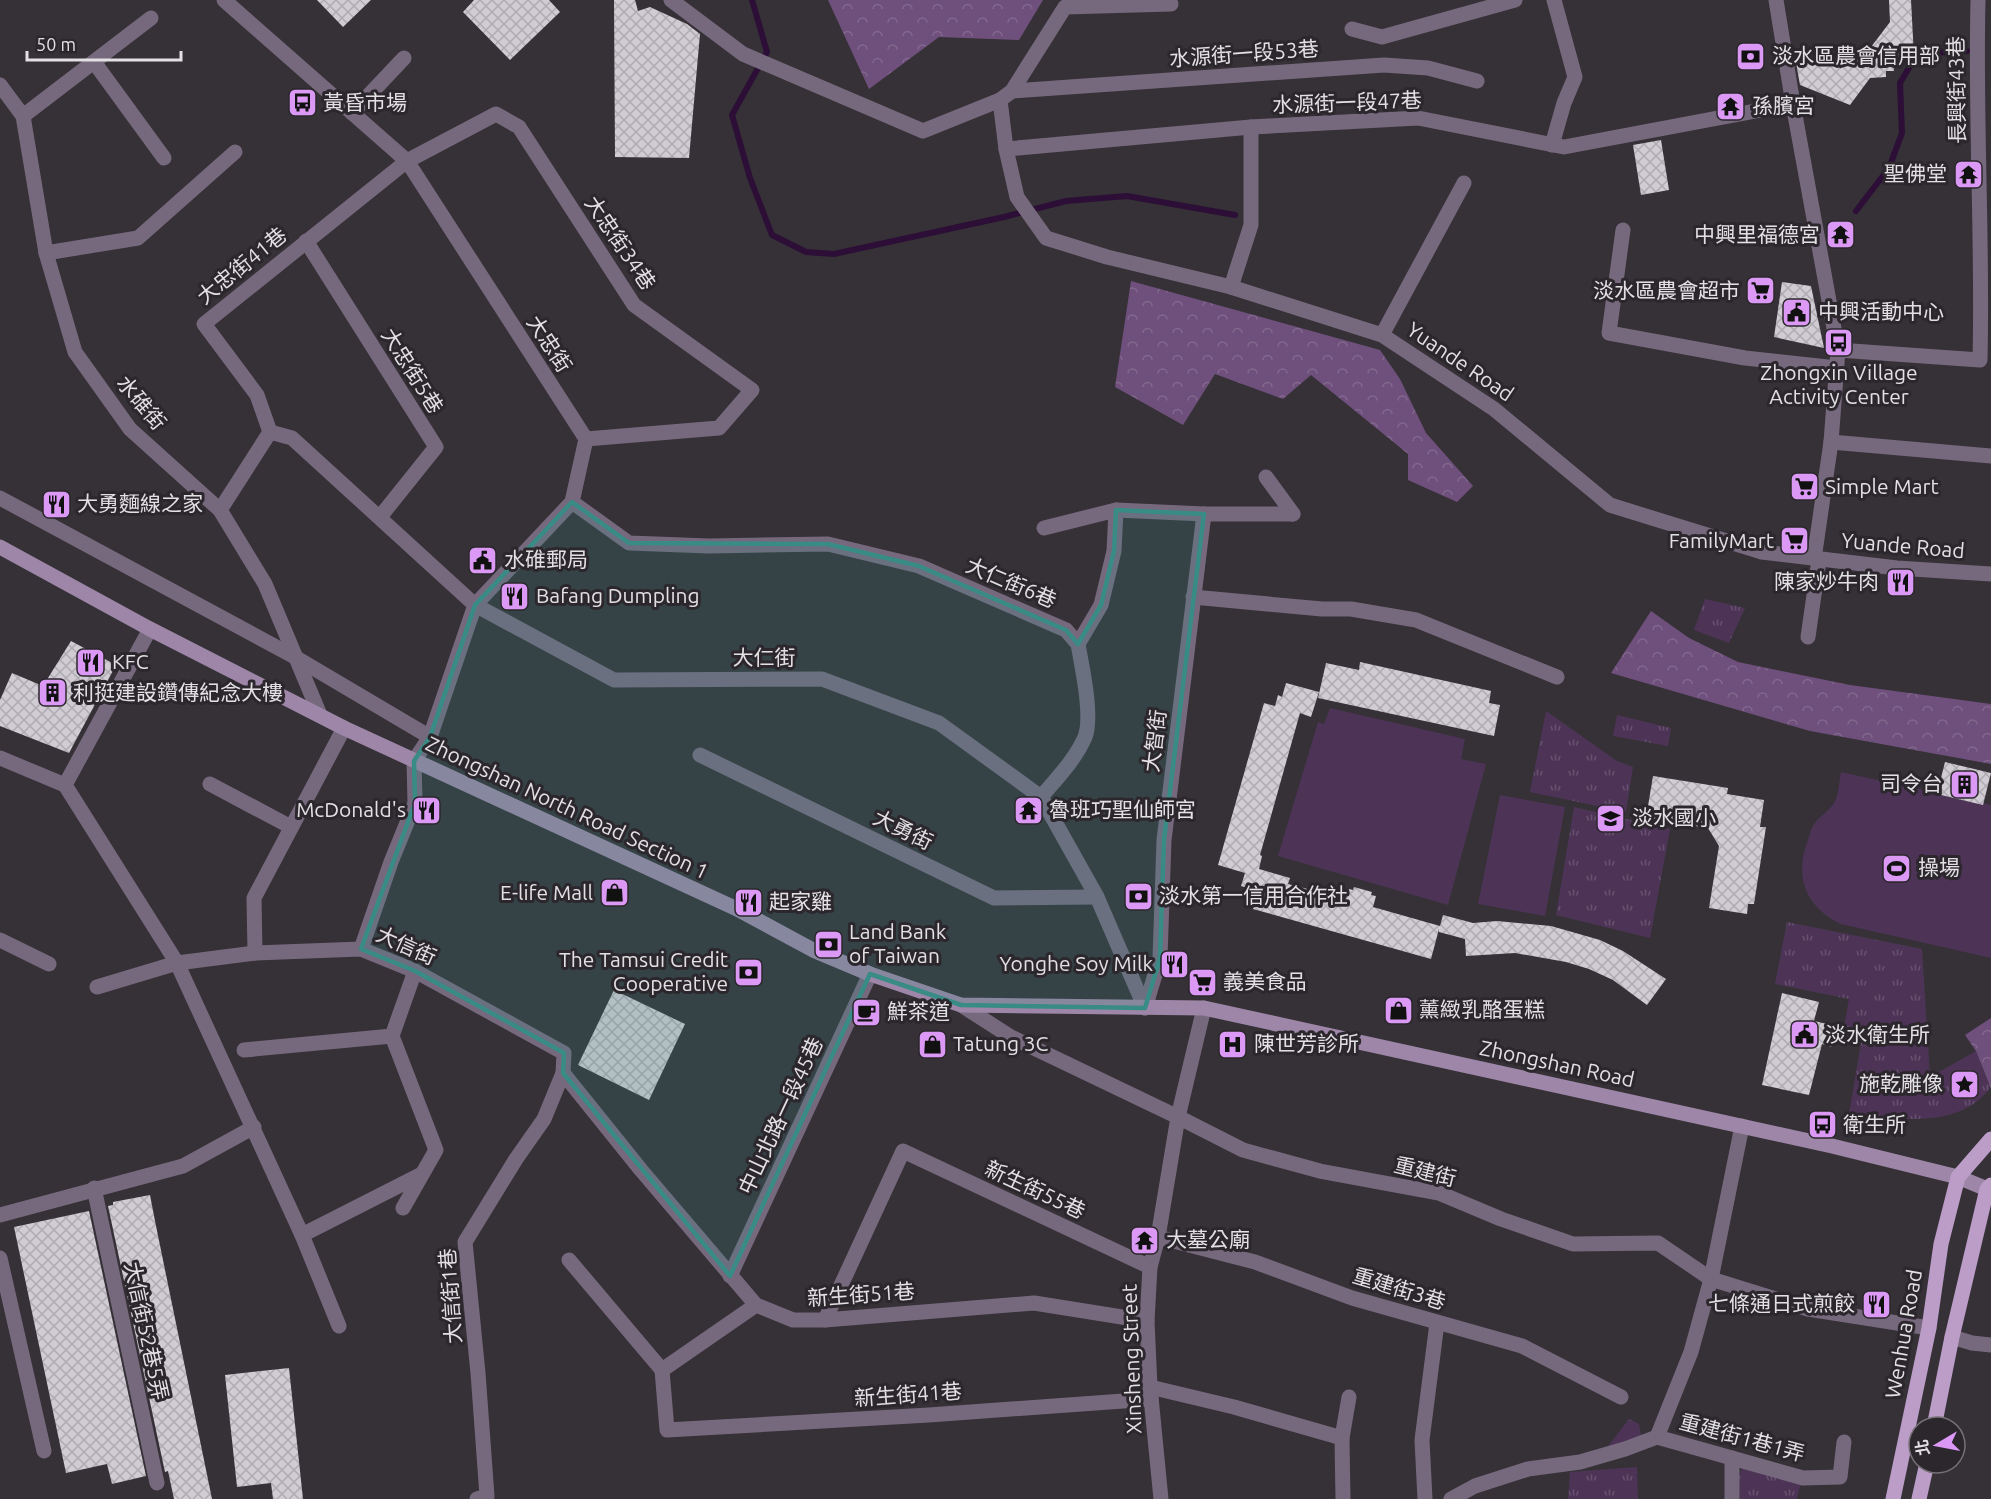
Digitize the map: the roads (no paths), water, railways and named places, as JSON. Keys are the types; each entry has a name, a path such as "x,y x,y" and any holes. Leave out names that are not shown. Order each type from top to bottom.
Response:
{"main road":[{"name":"Zhongshan North Road Section 1","path":"0,547 150,629 344,728 736,909 813,951 870,974 961,1005 1145,1008"},
{"name":"Zhongshan Road","path":"1145,1008 1203,1008 1832,1146 1958,1177 1990,1189"},
{"path":"1958,1177 1991,1139"},
{"name":"Wenhua Road","path":"1893,1499 1929,1328 1941,1244 1958,1177"},
{"path":"1936,1415 1952,1337 1990,1189"},
{"path":"1919,1499 1924,1475"}],"street":[{"name":"大忠街","path":"224,0 407,161 586,439"},
{"name":"水源街一段53巷","path":"671,0 743,54 923,131 1006,95 1384,65 1428,68 1477,81"},
{"path":"1352,29 1382,37 1515,0"},
{"path":"1552,145 1564,103 1575,77 1554,0"},
{"path":"1776,0 1838,350 1831,442 1808,637"},
{"name":"長興街43巷","path":"1838,350 1980,360 1986,312 1984,50 1977,0"},
{"path":"1006,95 1065,7 1171,4"},
{"path":"23,116 151,18"},
{"path":"1382,37 1384,65"},
{"path":"352,113 404,58"},
{"path":"94,62 164,158"},
{"name":"水碓街","path":"0,85 23,116 46,252 75,352 130,429 220,510 265,584 293,656 320,715"},
{"name":"Yuande Road","path":"1006,95 1006,149 1017,196 1046,238 1107,257 1231,287 1382,335 1494,409 1610,505 1762,552 1897,568 1991,574"},
{"name":"水源街一段47巷","path":"1006,149 1251,127 1418,118 1564,147 1793,104"},
{"name":"大忠街34巷","path":"407,161 496,114 519,127 634,305 752,390 719,428 586,439"},
{"path":"1231,287 1251,225 1251,127"},
{"path":"46,252 138,238 235,152"},
{"name":"大忠街41巷","path":"270,432 256,396 204,324 407,161"},
{"path":"1382,335 1464,183"},
{"path":"1623,230 1610,333 1745,358 1837,369"},
{"name":"大忠街5巷","path":"306,241 436,447 380,517"},
{"path":"220,510 270,432 292,438 475,604"},
{"path":"361,949 391,862 416,803 414,761 430,737 475,604 572,502 586,439"},
{"path":"1831,442 1991,456"},
{"path":"1044,528 1116,510 1203,514 1293,514 1266,477"},
{"path":"0,498 293,656 430,737"},
{"name":"大仁街6巷","path":"572,502 629,543 709,546 828,544 919,566 1066,630 1078,644"},
{"path":"1041,797 1072,761 1086,735 1088,707 1078,644 1101,605 1114,551 1116,510"},
{"name":"大智街","path":"1145,1008 1160,958 1164,840 1203,514"},
{"path":"1193,597 1322,609 1351,609 1416,620 1557,677"},
{"name":"大仁街","path":"475,604 614,680 822,679 939,723 1041,797 1097,897 1145,1008"},
{"path":"65,785 150,629"},
{"path":"255,953 254,898 344,728"},
{"name":"大勇街","path":"700,755 994,898 1097,897"},
{"path":"0,759 65,785 177,963 254,1127 339,1326"},
{"path":"210,784 291,827"},
{"path":"0,940 48,964"},
{"name":"大信街","path":"96,987 177,963 255,953 361,949 415,971 564,1053 563,1073"},
{"path":"403,1208 436,1150 392,1036 415,971"},
{"name":"中山北路一段45巷","path":"730,1276 870,974"},
{"name":"重建街","path":"961,1005 1011,1037 1243,1150 1320,1171 1439,1193 1501,1219 1573,1245 1658,1243 1711,1279 1808,1309 1929,1328"},
{"name":"Xinsheng Street","path":"1161,1499 1147,1321 1150,1267 1158,1237 1178,1117 1203,1008"},
{"path":"244,1050 392,1036"},
{"name":"新生街51巷","path":"563,1073 641,1170 756,1305 793,1320 825,1320 1034,1303 1147,1321"},
{"name":"大信街1巷","path":"477,1499 487,1496 465,1242 516,1159 544,1119 563,1073"},
{"name":"重建街1巷1弄","path":"1742,1126 1711,1279 1691,1352 1657,1437 1803,1478 1840,1477 1844,1442"},
{"path":"0,1215 183,1166 254,1127"},
{"name":"新生街55巷","path":"825,1320 903,1151 1150,1267"},
{"path":"302,1235 422,1174"},
{"name":"大信街52巷5弄","path":"94,1188 157,1483"},
{"name":"重建街3巷","path":"1158,1237 1255,1262 1352,1298 1522,1346 1621,1397"},
{"path":"0,1258 44,1451"},
{"path":"569,1260 662,1370 756,1305"},
{"path":"1425,1499 1422,1440 1437,1323"},
{"path":"1952,1337 1972,1343 1991,1345"},
{"name":"新生街41巷","path":"662,1370 667,1430 941,1414 1151,1393 1234,1407 1342,1438"},
{"path":"1343,1499 1342,1438 1349,1397"},
{"path":"1451,1499 1475,1486 1528,1469 1580,1461 1625,1449 1657,1437"},
{"path":"1732,1458 1732,1499"}],"waterway":[{"path":"752,0 767,52 732,115 750,178 772,235 806,252 834,254 1066,201 1127,196 1235,215"},
{"path":"1856,211 1889,168 1902,133 1900,83 1910,66 1929,53 1967,51"}],"place":[{"name":"淡水區農會信用部","path":"1751,56"},
{"name":"黃昏市場","path":"302,103"},
{"name":"孫臏宮","path":"1731,106"},
{"name":"聖佛堂","path":"1968,174"},
{"name":"中興里福德宮","path":"1841,235"},
{"name":"淡水區農會超市","path":"1761,291"},
{"name":"中興活動中心","path":"1797,312"},
{"name":"Zhongxin Village Activity Center","path":"1839,342"},
{"name":"Simple Mart","path":"1804,487"},
{"name":"大勇麵線之家","path":"56,504"},
{"name":"FamilyMart","path":"1795,541"},
{"name":"水碓郵局","path":"483,560"},
{"name":"陳家炒牛肉","path":"1900,582"},
{"name":"Bafang Dumpling","path":"515,596"},
{"name":"KFC","path":"91,662"},
{"name":"利挺建設鑽傳紀念大樓","path":"52,693"},
{"name":"司令台","path":"1964,784"},
{"name":"McDonald's","path":"427,810"},
{"name":"魯班巧聖仙師宮","path":"1028,810"},
{"name":"淡水國小","path":"1611,818"},
{"name":"操場","path":"1897,868"},
{"name":"E-life Mall","path":"614,893"},
{"name":"淡水第一信用合作社","path":"1138,896"},
{"name":"起家雞","path":"748,902"},
{"name":"Land Bank of Taiwan","path":"828,944"},
{"name":"Yonghe Soy Milk","path":"1174,964"},
{"name":"The Tamsui Credit Cooperative","path":"749,972"},
{"name":"義美食品","path":"1202,982"},
{"name":"薰緻乳酪蛋糕","path":"1398,1010"},
{"name":"鮮茶道","path":"866,1012"},
{"name":"淡水衛生所","path":"1804,1035"},
{"name":"Tatung 3C","path":"932,1044"},
{"name":"陳世芳診所","path":"1233,1044"},
{"name":"施乾雕像","path":"1964,1084"},
{"name":"衛生所","path":"1822,1125"},
{"name":"大墓公廟","path":"1145,1240"},
{"name":"七條通日式煎餃","path":"1876,1304"}]}
